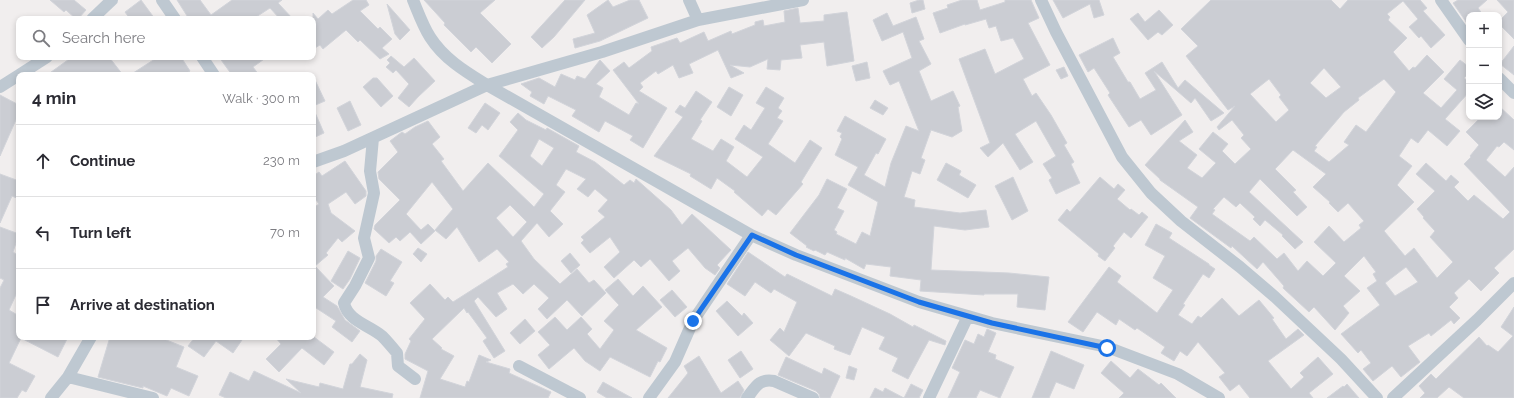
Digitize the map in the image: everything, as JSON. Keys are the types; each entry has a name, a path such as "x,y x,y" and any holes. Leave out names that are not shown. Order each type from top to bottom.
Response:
{"street":[{"path":"95,16 112,0"},
{"path":"162,0 173,16"},
{"path":"413,0 430,37 442,53 462,69 487,85 752,235 796,255 912,300 992,323 1107,348 1178,374 1219,398"},
{"path":"689,0 698,20"},
{"path":"316,161 344,151 487,85 602,52 698,20 804,0"},
{"path":"1041,0 1056,32 1122,157 1150,193 1181,221 1240,267 1275,297 1341,359 1377,398"},
{"path":"1441,0 1466,36"},
{"path":"25,72 43,60"},
{"path":"204,60 212,72"},
{"path":"1502,81 1514,93"},
{"path":"373,138 370,171 374,193 364,238 369,258 355,286 344,303 346,310 353,318 381,336 397,353 398,366 415,380"},
{"path":"649,398 675,362 693,321 752,235"},
{"path":"1393,398 1477,320 1514,283"},
{"path":"929,398 968,316"},
{"path":"51,398 68,377 89,340"},
{"path":"519,366 580,398"},
{"path":"68,377 153,398"},
{"path":"747,398 762,381 768,380 813,398"}],"building":[{"path":"50,0 74,0 86,10 81,16 73,16 66,10 64,12"},
{"path":"141,0 153,16 128,16 125,12"},
{"path":"177,0 200,0 211,15 232,0 282,0 278,3 290,16 277,16 270,8 258,16 187,16"},
{"path":"353,0 366,0 369,5 360,11 378,29 380,27 392,39 382,48 389,54 380,59 360,40 358,42 346,30 323,49 320,45 316,47 316,17 318,19 328,10 332,14"},
{"path":"424,0 495,0 480,13 511,44 492,63 476,47 471,52 444,25 445,23"},
{"path":"565,0 585,0 554,37 542,48 531,37"},
{"path":"608,0 613,7 630,0 639,0 648,18 600,41 575,48 573,39 595,33 587,15"},
{"path":"923,0 925,9 912,13 910,3"},
{"path":"962,0 977,0 980,10 1005,2 1005,0 1031,0 1039,18 1028,23 1050,65 1023,79 1032,96 1036,93 1067,143 1064,145 1074,162 1071,164 1080,183 1056,194 1049,180 1052,178 1043,164 1056,156 1036,121 1015,134 1033,162 1020,170 1003,143 988,157 980,148 990,143 959,59 985,49 995,74 1024,59 1013,38 1001,41 996,26 989,28 986,19 965,24 940,33 933,13 948,8 947,5"},
{"path":"1053,0 1099,0 1104,15 1094,18 1090,4 1063,18"},
{"path":"1211,0 1331,0 1340,9 1348,0 1420,0 1427,8 1423,11 1445,35 1431,48 1421,36 1419,38 1409,27 1418,19 1403,1 1387,14 1390,17 1388,20 1407,38 1393,52 1409,71 1413,67 1415,68 1427,55 1444,72 1423,93 1441,108 1457,90 1444,79 1460,60 1466,65 1466,76 1464,78 1466,80 1466,95 1445,119 1460,131 1447,146 1428,130 1418,143 1411,138 1399,156 1412,166 1397,185 1414,202 1384,231 1405,256 1414,248 1437,278 1453,262 1430,237 1435,231 1417,209 1435,191 1416,174 1426,163 1446,181 1451,175 1459,182 1454,187 1468,201 1474,195 1503,219 1510,212 1464,164 1479,145 1466,132 1478,120 1502,120 1502,109 1514,120 1514,150 1504,142 1499,147 1497,146 1486,160 1505,177 1514,167 1514,249 1494,268 1499,273 1481,291 1469,279 1454,293 1458,298 1449,307 1460,318 1454,324 1451,320 1431,336 1429,333 1408,346 1420,362 1401,377 1392,366 1373,381 1363,369 1371,363 1361,350 1358,353 1341,334 1380,305 1367,288 1377,281 1373,274 1376,272 1364,256 1344,276 1360,291 1343,306 1349,313 1335,330 1314,307 1309,312 1283,288 1284,286 1263,262 1257,269 1232,246 1231,248 1190,218 1198,207 1160,180 1145,165 1185,120 1193,132 1179,141 1197,155 1187,168 1202,178 1216,163 1199,149 1213,132 1228,144 1222,151 1235,164 1251,149 1241,138 1244,135 1232,120 1219,130 1217,127 1235,106 1228,110 1186,56 1198,46 1181,29","holes":["1324,68 1341,87 1326,98 1310,83","1269,79 1281,95 1279,97 1289,110 1276,122 1250,94","1384,79 1396,92 1366,132 1356,125 1344,142 1349,145 1329,162 1314,151 1317,147 1315,146 1344,112 1359,100 1358,98","1293,150 1326,174 1313,187 1330,202 1329,203 1338,212 1348,203 1364,221 1359,225 1361,228 1344,242 1329,226 1314,242 1336,263 1323,276 1307,261 1298,271 1284,253 1277,259 1254,237 1250,241 1212,214 1215,210 1213,209 1224,197 1236,207 1240,203 1255,217 1253,219 1260,226 1265,220 1283,235 1282,236 1295,249 1303,242 1249,192 1260,179 1297,216 1307,207 1293,192 1296,190 1275,169","1406,267 1418,282 1395,296 1385,283"]},
{"path":"1458,0 1487,0 1478,8 1481,12 1466,12 1466,22 1453,3"},
{"path":"1497,0 1514,0 1514,39 1502,27 1502,18 1508,12"},
{"path":"387,4 410,30 400,40 395,34"},
{"path":"798,8 800,23 824,21 824,15 847,12 854,61 827,66 824,42 800,45 802,58 781,60 780,70 767,69 768,59 750,67 730,65 744,73 731,78 718,50 689,64 693,73 679,78 673,65 658,74 656,71 640,83 643,87 639,91 667,108 643,148 630,140 633,136 605,121 599,132 572,116 576,110 548,96 544,104 530,96 532,92 521,84 539,78 555,87 561,74 575,80 577,76 585,79 600,60 610,71 596,84 603,88 599,97 629,115 636,103 639,104 613,70 624,62 629,68 652,51 651,47 677,38 680,43 704,32 708,41 731,31 732,34 755,25 755,22 763,20 764,26 785,22 784,11"},
{"path":"1159,10 1173,25 1162,35 1158,32 1148,40 1130,19 1138,13 1145,22"},
{"path":"887,13 893,26 916,17 924,39 919,41 931,64 919,71 931,101 953,91 960,106 958,107 962,131 952,137 931,130 921,158 925,160 920,174 912,171 904,197 915,200 914,207 960,213 986,210 989,227 965,230 934,226 931,270 1009,273 1049,277 1045,310 1017,307 1018,294 984,295 920,291 921,280 890,276 891,267 866,264 864,269 845,258 845,260 827,252 825,255 815,250 814,251 806,247 807,246 790,233 819,195 827,179 847,189 837,208 844,211 834,230 837,232 836,234 856,244 862,232 870,236 878,202 848,185 858,167 835,155 842,139 840,137 842,133 837,131 845,116 886,139 878,154 876,153 864,175 885,187 891,163 906,126 919,131 899,81 890,85 883,71 912,58 903,32 882,41 873,20"},
{"path":"1113,38 1120,53 1113,57 1140,99 1156,90 1145,73 1162,62 1178,88 1185,80 1224,113 1211,121 1195,98 1191,103 1154,71 1182,115 1151,135 1141,120 1129,127 1108,95 1110,93 1094,68 1088,72 1079,55"},
{"path":"1514,46 1514,75 1502,66 1502,61"},
{"path":"391,56 404,67 414,58 435,81 409,107 398,98 409,84 396,70 393,73 386,67 390,63 387,60"},
{"path":"68,60 111,60 121,72 51,72"},
{"path":"153,60 183,60 190,71 188,72 135,72"},
{"path":"221,60 263,60 253,67 257,72 230,72"},
{"path":"867,62 870,78 856,81 852,66"},
{"path":"1064,67 1068,76 1061,79 1056,70"},
{"path":"373,78 377,78 393,96 381,107 363,87"},
{"path":"316,82 325,101 316,105"},
{"path":"729,87 743,95 731,116 717,107"},
{"path":"766,87 784,98 778,108 782,111 777,118 783,121 768,144 795,163 810,140 822,148 801,182 803,184 776,215 768,209 762,216 734,192 735,191 717,178 711,189 690,176 691,174 654,156 683,117 675,112 680,105 685,108 696,91 712,102 700,120 702,121 691,139 713,151 721,139 734,147 726,161 747,177 763,157 735,139 744,125 751,130 765,108 756,103"},
{"path":"0,95 16,103 16,120 0,156"},
{"path":"875,100 888,108 883,115 870,108"},
{"path":"350,101 361,125 348,131 337,108"},
{"path":"485,103 500,113 488,130 482,125 476,133 468,128"},
{"path":"518,113 526,120 546,130 547,128 579,146 576,152 595,162 624,185 630,180 634,183 636,179 671,210 682,225 692,214 731,250 717,265 720,268 715,275 705,268 688,248 672,261 680,271 669,281 650,259 641,267 634,260 614,278 604,267 620,252 610,237 590,253 581,243 584,240 581,237 605,217 598,211 608,200 595,189 588,197 577,189 586,179 566,169 556,185 565,192 550,211 563,224 549,237 537,223 521,241 534,259 560,284 577,269 589,283 594,280 606,293 582,316 567,300 547,319 538,309 549,298 534,284 523,294 513,284 497,293 507,309 496,317 478,297 474,301 505,351 494,358 483,341 487,338 464,308 432,339 442,348 441,349 454,356 440,379 465,387 467,381 469,382 479,355 491,360 486,362 510,369 509,373 551,392 548,398 420,398 428,371 405,359 405,354 411,341 409,339 425,319 410,303 430,284 445,300 448,297 453,302 508,267 506,264 509,262 497,249 479,262 457,227 446,239 435,230 453,209 432,182 406,214 421,230 428,224 435,231 421,244 410,232 400,241 396,237 389,243 374,229 375,225 400,200 379,179 378,172 398,152 390,141 402,132 405,134 428,121 440,137 432,144 444,159 441,161 463,191 488,163 534,207 544,194 499,156 518,130 510,122","holes":["539,139 554,148 542,166 530,156","510,205 527,222 513,237 496,218"]},
{"path":"316,115 324,133 316,137"},
{"path":"345,161 366,191 366,196 355,204 346,192 328,204 331,213 355,231 342,242 338,238 326,253 328,255 316,265 316,206 319,204 316,200 316,174 319,172 322,176"},
{"path":"946,163 961,171 959,175 976,185 968,198 937,180"},
{"path":"0,174 16,180 16,198 12,196 0,223"},
{"path":"1013,177 1028,211 1012,220 995,186"},
{"path":"1100,177 1114,189 1118,184 1125,190 1117,199 1130,210 1131,209 1139,215 1142,212 1148,217 1131,238 1124,232 1113,246 1115,248 1105,261 1098,256 1099,254 1058,220 1067,209 1070,212"},
{"path":"1156,224 1172,233 1169,238 1215,269 1209,278 1203,274 1183,304 1185,305 1178,315 1192,324 1198,316 1201,318 1222,298 1239,316 1259,300 1274,318 1272,319 1286,339 1298,329 1304,335 1268,361 1291,389 1304,377 1300,373 1318,357 1333,374 1309,393 1313,398 1250,398 1239,384 1230,391 1219,377 1225,373 1198,342 1187,356 1180,351 1174,361 1161,353 1165,347 1137,328 1135,330 1119,319 1116,325 1097,312 1083,332 1068,322 1109,267 1121,276 1117,282 1157,313 1173,290 1153,278 1165,256 1145,245"},
{"path":"0,227 16,233 16,243 13,252 16,254 16,295 9,310 16,314 16,340 20,340 9,363 35,376 26,392 22,390 17,398 0,398 0,288 4,280 0,278"},
{"path":"418,248 427,254 421,262 413,254"},
{"path":"381,249 402,262 390,281 394,283 386,296 365,283 376,261 376,256"},
{"path":"348,251 360,258 350,279 343,289 331,281"},
{"path":"748,252 785,277 787,274 832,296 835,289 890,314 913,327 914,325 946,341 945,345 929,340 908,379 892,371 898,358 879,349 885,337 862,327 850,355 834,349 835,346 806,333 789,356 770,340 780,328 784,332 797,302 774,289 771,293 755,282 745,296 727,284"},
{"path":"570,253 580,265 571,273 561,261"},
{"path":"316,267 334,286 323,297 337,306 345,320 360,331 352,342 332,327 336,321 316,308"},
{"path":"618,279 633,296 643,286 662,307 636,330 667,348 650,377 610,357 600,371 585,361 574,348 549,369 538,355 550,345 538,332 555,317 567,330 581,317 592,329 587,334 600,349 614,330 604,321 619,305 605,290"},
{"path":"672,290 687,307 675,317 660,300"},
{"path":"727,301 742,316 744,313 753,323 738,336 716,311"},
{"path":"1514,307 1514,398 1464,398 1449,387 1437,398 1420,398 1425,393 1419,386 1431,374 1436,379 1479,337 1487,346 1488,345 1498,352 1513,336 1501,327"},
{"path":"525,319 535,331 520,344 510,333"},
{"path":"987,329 996,333 988,352 996,355 995,359 1014,367 1000,398 980,390 976,398 948,398 960,372 952,368 965,340 974,344 978,334 984,337"},
{"path":"316,338 334,352 324,365 302,348 279,372 266,359 281,344 278,340 316,340"},
{"path":"25,340 66,340 58,357"},
{"path":"109,340 166,340 184,347 176,367 198,376 189,396 171,388 167,396 143,386 143,388 98,377"},
{"path":"193,340 242,340 233,353 216,341 204,357 188,346"},
{"path":"741,351 753,369 740,378 728,360"},
{"path":"1051,351 1084,365 1074,389 1056,382 1049,398 1032,398"},
{"path":"360,354 367,360 360,387 393,394 392,398 226,398 219,395 230,372 249,381 254,371 301,393 286,379 319,387 320,383 343,389 350,364 352,364"},
{"path":"699,356 721,393 738,381 744,390 740,398 668,398 688,373 684,366"},
{"path":"786,357 822,374 824,368 840,376 830,398 820,398 816,391 778,375"},
{"path":"1111,361 1130,378 1138,369 1159,385 1161,383 1176,398 1119,398 1124,393 1101,373"},
{"path":"849,366 857,369 854,380 846,378"},
{"path":"603,382 632,398 607,398 597,392"},
{"path":"911,384 923,390 919,398 904,398"},
{"path":"1347,384 1359,398 1327,398 1343,386 1344,387"},
{"path":"875,388 883,392 885,388 904,398 870,398"}],"route":[{"path":"693,321 752,235 796,255 919,302 992,323 1107,348"}]}
